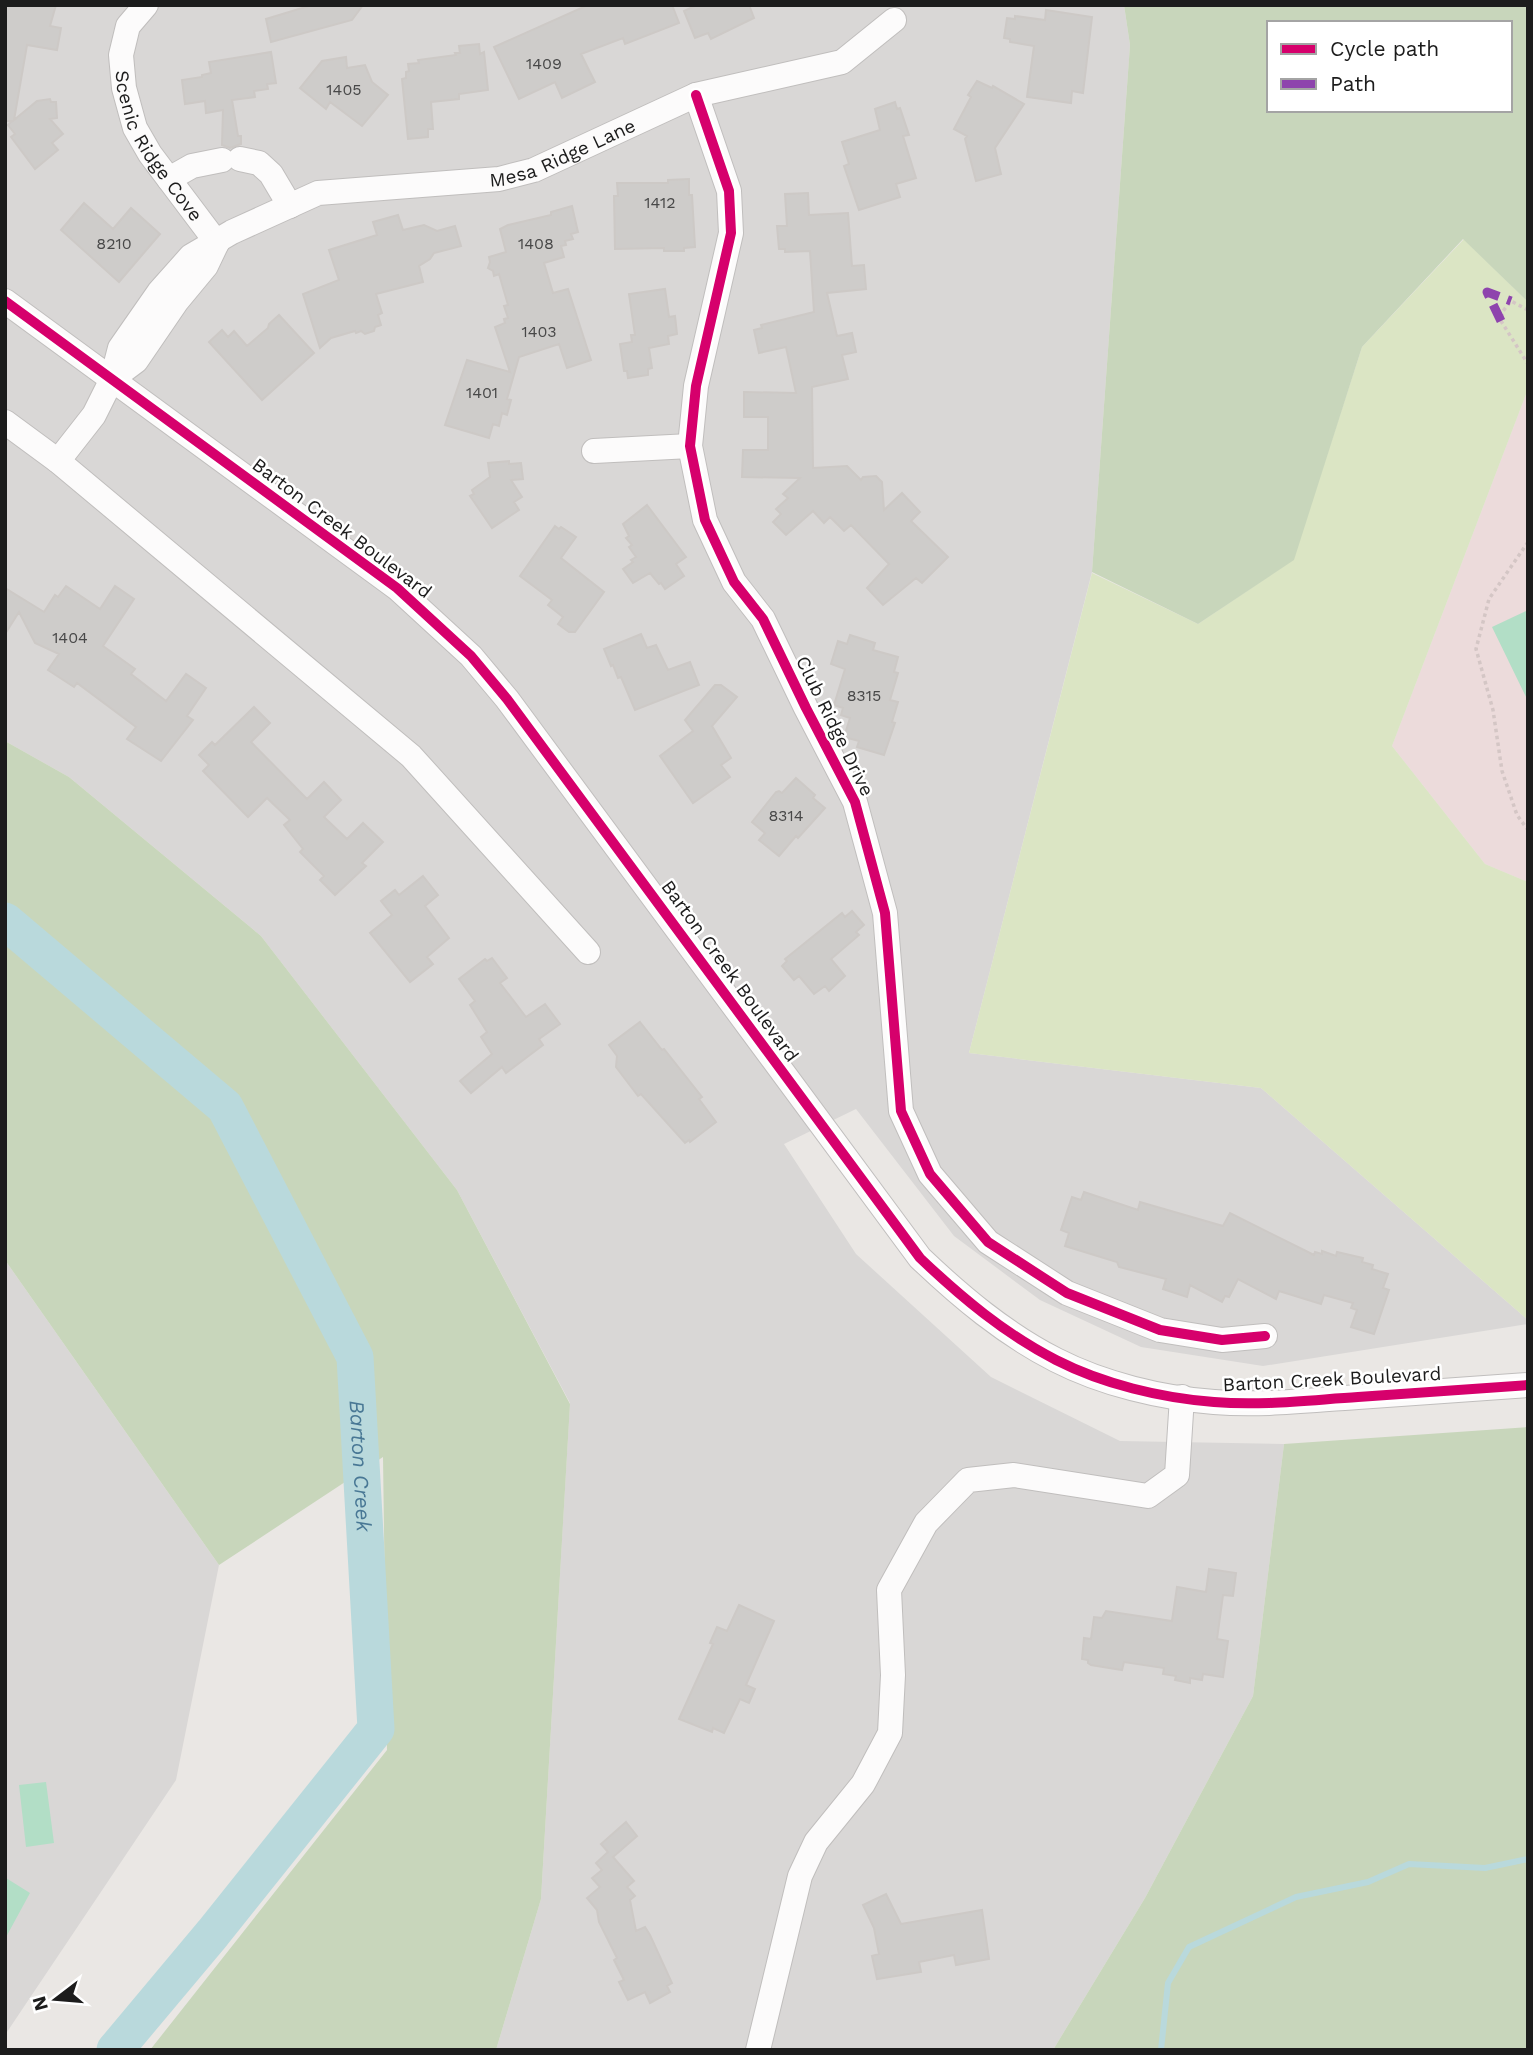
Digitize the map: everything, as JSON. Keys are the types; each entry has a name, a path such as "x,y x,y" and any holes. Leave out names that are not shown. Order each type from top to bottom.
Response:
{"street":[{"name":"Scenic Ridge Cove","path":"146,5 128,26 121,55 124,88 135,128 217,243"},
{"name":"Mesa Ridge Lane","path":"58,461 94,415 112,379 136,361 177,301 206,265 217,243 232,232 318,193 499,179 534,170 696,95 842,62 894,20"},
{"name":"Club Ridge Drive","path":"696,95 729,191 731,233 696,386 690,446 705,520 734,582 763,619 855,802 885,913 901,1111 930,1174 988,1242 1067,1293 1160,1330 1222,1340 1265,1336"},
{"path":"169,179 206,161 259,163 271,174 290,206"},
{"name":"Barton Creek Boulevard","path":"5,301 397,588 471,656 508,699 920,1258 981,1312 1056,1360 1104,1379 1137,1389 1214,1402 1265,1403 1528,1385"},
{"path":"5,422 58,461 411,756 587,952"},
{"path":"594,451 690,446"},
{"path":"758,2050 800,1876 816,1842 863,1784 890,1732 893,1675 889,1590 926,1523 968,1480 1014,1475 1148,1496 1177,1475 1182,1397"}],"path":[{"path":"1528,310 1511,301 1503,311 1501,321 1528,364"},
{"path":"1528,542 1489,599 1476,649 1493,710 1502,771 1517,816 1528,830"}],"shaded area":[{"path":"5,5 1124,5 1130,45 1092,572 969,1053 1261,1088 1528,1320 1528,1324 1263,1366 1141,1347 1040,1300 954,1236 856,1109 784,1144 856,1254 991,1377 1120,1441 1284,1444 1253,1696 1145,1898 1053,2050 496,2050 541,1899 570,1403 457,1190 261,936 69,777 5,741"},
{"path":"1528,389 1528,882 1485,864 1392,746"},
{"path":"5,1260 219,1565 176,1780 5,2035"}],"green space":[{"path":"1124,5 1528,5 1528,302 1463,239 1362,347 1294,560 1198,624 1092,572 1130,45"},
{"path":"1464,239 1528,302 1528,389 1392,746 1485,864 1528,882 1528,1320 1261,1088 969,1053 1092,573 1198,624 1293,560 1362,347"},
{"path":"1528,610 1528,701 1492,627"},
{"path":"5,741 69,777 261,936 457,1190 570,1404 541,1899 496,2050 150,2050 387,1750 383,1457 219,1565 5,1260"},
{"path":"1528,1427 1528,2050 1053,2050 1145,1898 1253,1696 1284,1444"},
{"path":"46,1782 54,1843 26,1847 19,1785"},
{"path":"5,1879 30,1893 5,1939"}],"building":[{"path":"5,5 56,5 50,26 61,28 57,50 27,45 14,120 37,101 50,99 51,102 56,102 57,118 50,119 63,134 52,143 58,150 35,169 11,137 15,134 8,125 12,121 5,121"},
{"path":"312,5 363,5 352,20 271,42 266,19"},
{"path":"588,5 672,5 679,23 625,44 623,38 581,54 595,82 562,98 555,82 519,99 494,47"},
{"path":"697,5 749,5 754,18 711,39 708,33 695,38 684,11"},
{"path":"1046,10 1092,17 1083,93 1072,91 1071,103 1027,97 1034,46 1010,42 1010,39 1004,38 1007,18 1015,19 1015,16 1045,20"},
{"path":"479,44 480,54 484,52 488,90 459,94 459,99 431,102 433,129 428,129 428,137 408,139 402,79 406,78 406,72 409,71 408,64 456,55 455,53 460,53 459,46"},
{"path":"271,52 276,83 267,84 268,89 254,91 255,97 232,100 241,144 230,148 222,145 223,110 206,113 205,101 185,104 182,80 211,73 209,62"},
{"path":"346,57 347,68 365,65 372,82 388,95 362,126 330,102 326,109 300,88 322,61"},
{"path":"977,81 992,88 993,86 1024,104 995,148 1001,174 976,181 965,139 967,136 954,129"},
{"path":"895,102 897,109 900,108 909,135 903,136 916,178 896,184 900,197 859,210 844,166 849,164 842,142 880,130 875,109"},
{"path":"689,179 695,247 684,248 684,251 664,251 664,248 615,249 614,196 618,196 617,183 668,183 668,180"},
{"path":"808,193 809,215 848,213 852,266 864,265 866,289 827,293 837,336 852,333 856,352 842,355 848,379 812,387 813,468 847,466 861,480 863,477 876,476 882,482 884,510 902,493 920,512 911,521 948,557 922,583 916,578 883,605 867,588 889,564 851,525 844,531 830,517 824,523 813,511 786,535 773,522 781,514 776,509 788,498 783,494 800,478 742,477 743,450 768,450 768,417 744,417 744,392 796,393 786,347 759,353 754,330 762,328 761,325 814,312 810,251 785,252 785,249 779,249 777,226 787,226 785,194"},
{"path":"84,203 113,229 131,208 160,234 119,282 61,230"},
{"path":"572,206 578,232 571,234 573,239 565,241 566,245 561,246 564,257 544,263 553,293 568,289 591,360 567,368 559,344 519,357 507,399 511,400 507,415 502,413 499,426 493,424 489,438 445,425 467,360 510,372 495,327 505,323 504,319 508,318 504,306 508,305 499,274 494,276 493,271 488,268 489,257 506,252 500,229 551,215 551,212"},
{"path":"398,215 403,230 424,225 437,231 455,226 461,246 434,253 419,266 423,282 376,294 382,313 378,315 381,325 375,327 374,331 365,334 355,331 331,338 320,348 303,294 339,280 329,250 377,235 373,222"},
{"path":"665,289 669,317 675,316 677,334 668,336 669,344 649,348 652,368 648,369 648,375 628,378 627,371 624,371 620,344 632,342 631,335 635,335 629,294"},
{"path":"279,315 314,353 262,400 209,342 222,330 228,337 234,331 247,346"},
{"path":"509,461 509,464 521,463 523,479 511,480 522,497 514,502 519,510 492,528 470,496 474,494 472,490 490,477 488,463"},
{"path":"647,505 686,557 676,564 684,576 665,589 650,573 633,583 623,569 636,557 629,547 632,545 626,538 629,536 623,524"},
{"path":"555,526 576,537 561,558 604,592 575,632 569,632 558,624 563,617 548,605 552,600 520,576"},
{"path":"66,586 100,609 115,586 134,599 103,646 135,669 131,674 166,701 186,674 206,688 187,716 193,720 161,761 127,739 136,727 77,683 74,687 48,670 59,654 35,643 19,612 5,634 5,588 44,612 55,595 58,597"},
{"path":"641,634 647,648 656,645 668,670 690,662 699,685 635,710 621,677 618,678 604,649"},
{"path":"850,635 875,643 873,650 898,657 894,672 898,673 890,700 898,702 892,722 895,723 884,755 857,747 859,741 844,737 850,718 841,715 843,708 834,705 845,669 831,664 838,641 847,644"},
{"path":"715,685 721,685 737,697 712,726 731,758 721,765 730,777 693,803 660,756 693,731 685,720"},
{"path":"254,707 270,723 251,742 307,799 324,782 341,800 324,817 347,839 363,823 383,842 362,863 366,866 335,895 320,880 324,876 300,852 303,849 284,825 290,820 267,798 248,817 203,771 209,765 199,755 212,742 215,745"},
{"path":"796,778 825,808 779,856 759,840 765,833 752,822 776,792 782,793"},
{"path":"423,876 438,895 425,906 449,938 427,957 433,964 410,982 370,933 392,915 381,901 395,890 399,895"},
{"path":"852,911 864,925 856,932 859,935 831,959 845,976 829,991 825,986 814,994 799,976 794,980 782,966 787,961 785,959 842,913 845,917"},
{"path":"492,958 507,978 500,983 526,1017 545,1004 560,1024 539,1039 543,1045 506,1073 502,1067 471,1093 460,1081 492,1054 481,1037 487,1032 470,1005 475,1001 459,979 485,959 487,961"},
{"path":"640,1022 702,1097 699,1099 716,1122 690,1142 689,1140 685,1143 641,1094 638,1096 616,1067 617,1056 609,1045"},
{"path":"1084,1192 1138,1210 1140,1202 1223,1226 1230,1213 1314,1255 1315,1252 1322,1254 1322,1251 1336,1256 1337,1252 1363,1258 1362,1262 1373,1265 1372,1269 1388,1274 1383,1288 1389,1290 1374,1334 1351,1327 1357,1310 1351,1308 1353,1303 1324,1295 1321,1304 1279,1291 1276,1299 1238,1279 1229,1297 1225,1296 1222,1302 1190,1285 1187,1297 1163,1289 1166,1279 1119,1267 1117,1262 1065,1246 1069,1233 1061,1230 1072,1197 1081,1200"},
{"path":"1209,1569 1236,1573 1233,1596 1223,1595 1217,1639 1228,1641 1223,1677 1203,1674 1202,1680 1190,1678 1190,1683 1175,1680 1176,1676 1163,1674 1164,1668 1124,1662 1122,1670 1091,1665 1088,1660 1082,1659 1084,1638 1091,1639 1094,1617 1102,1618 1106,1611 1172,1621 1177,1587 1206,1592"},
{"path":"739,1605 774,1621 746,1685 755,1689 749,1703 740,1699 724,1733 713,1728 712,1732 679,1719 713,1644 710,1643 717,1627 727,1631"},
{"path":"626,1822 637,1836 613,1857 634,1881 627,1887 635,1896 630,1900 636,1931 645,1927 672,1983 667,1986 670,1992 650,2003 645,1992 628,2000 619,1982 624,1980 614,1960 617,1958 599,1922 597,1910 587,1898 600,1887 592,1878 602,1870 596,1863 608,1852 601,1844"},
{"path":"886,1894 901,1924 982,1910 989,1959 956,1965 954,1955 919,1962 921,1972 877,1979 872,1956 879,1954 874,1928 863,1905"}],"waterway":[{"name":"Barton Creek","path":"5,921 225,1107 355,1357 376,1729 213,1933 115,2050"},
{"path":"1161,2050 1168,1983 1189,1947 1296,1897 1368,1882 1409,1864 1485,1868 1528,1859"}],"marked path":[{"path":"1501,321 1487,292 1511,301"}],"cycle path":[{"path":"696,95 729,191 731,233 696,386 690,446 705,520 734,582 763,619 855,802 885,913 901,1111 930,1174 988,1242 1067,1293 1160,1330 1222,1340 1265,1336"},
{"path":"5,301 397,588 471,656 507,699 920,1258 1001,1327 1074,1369 1133,1388 1194,1400 1268,1403 1528,1385"}]}
